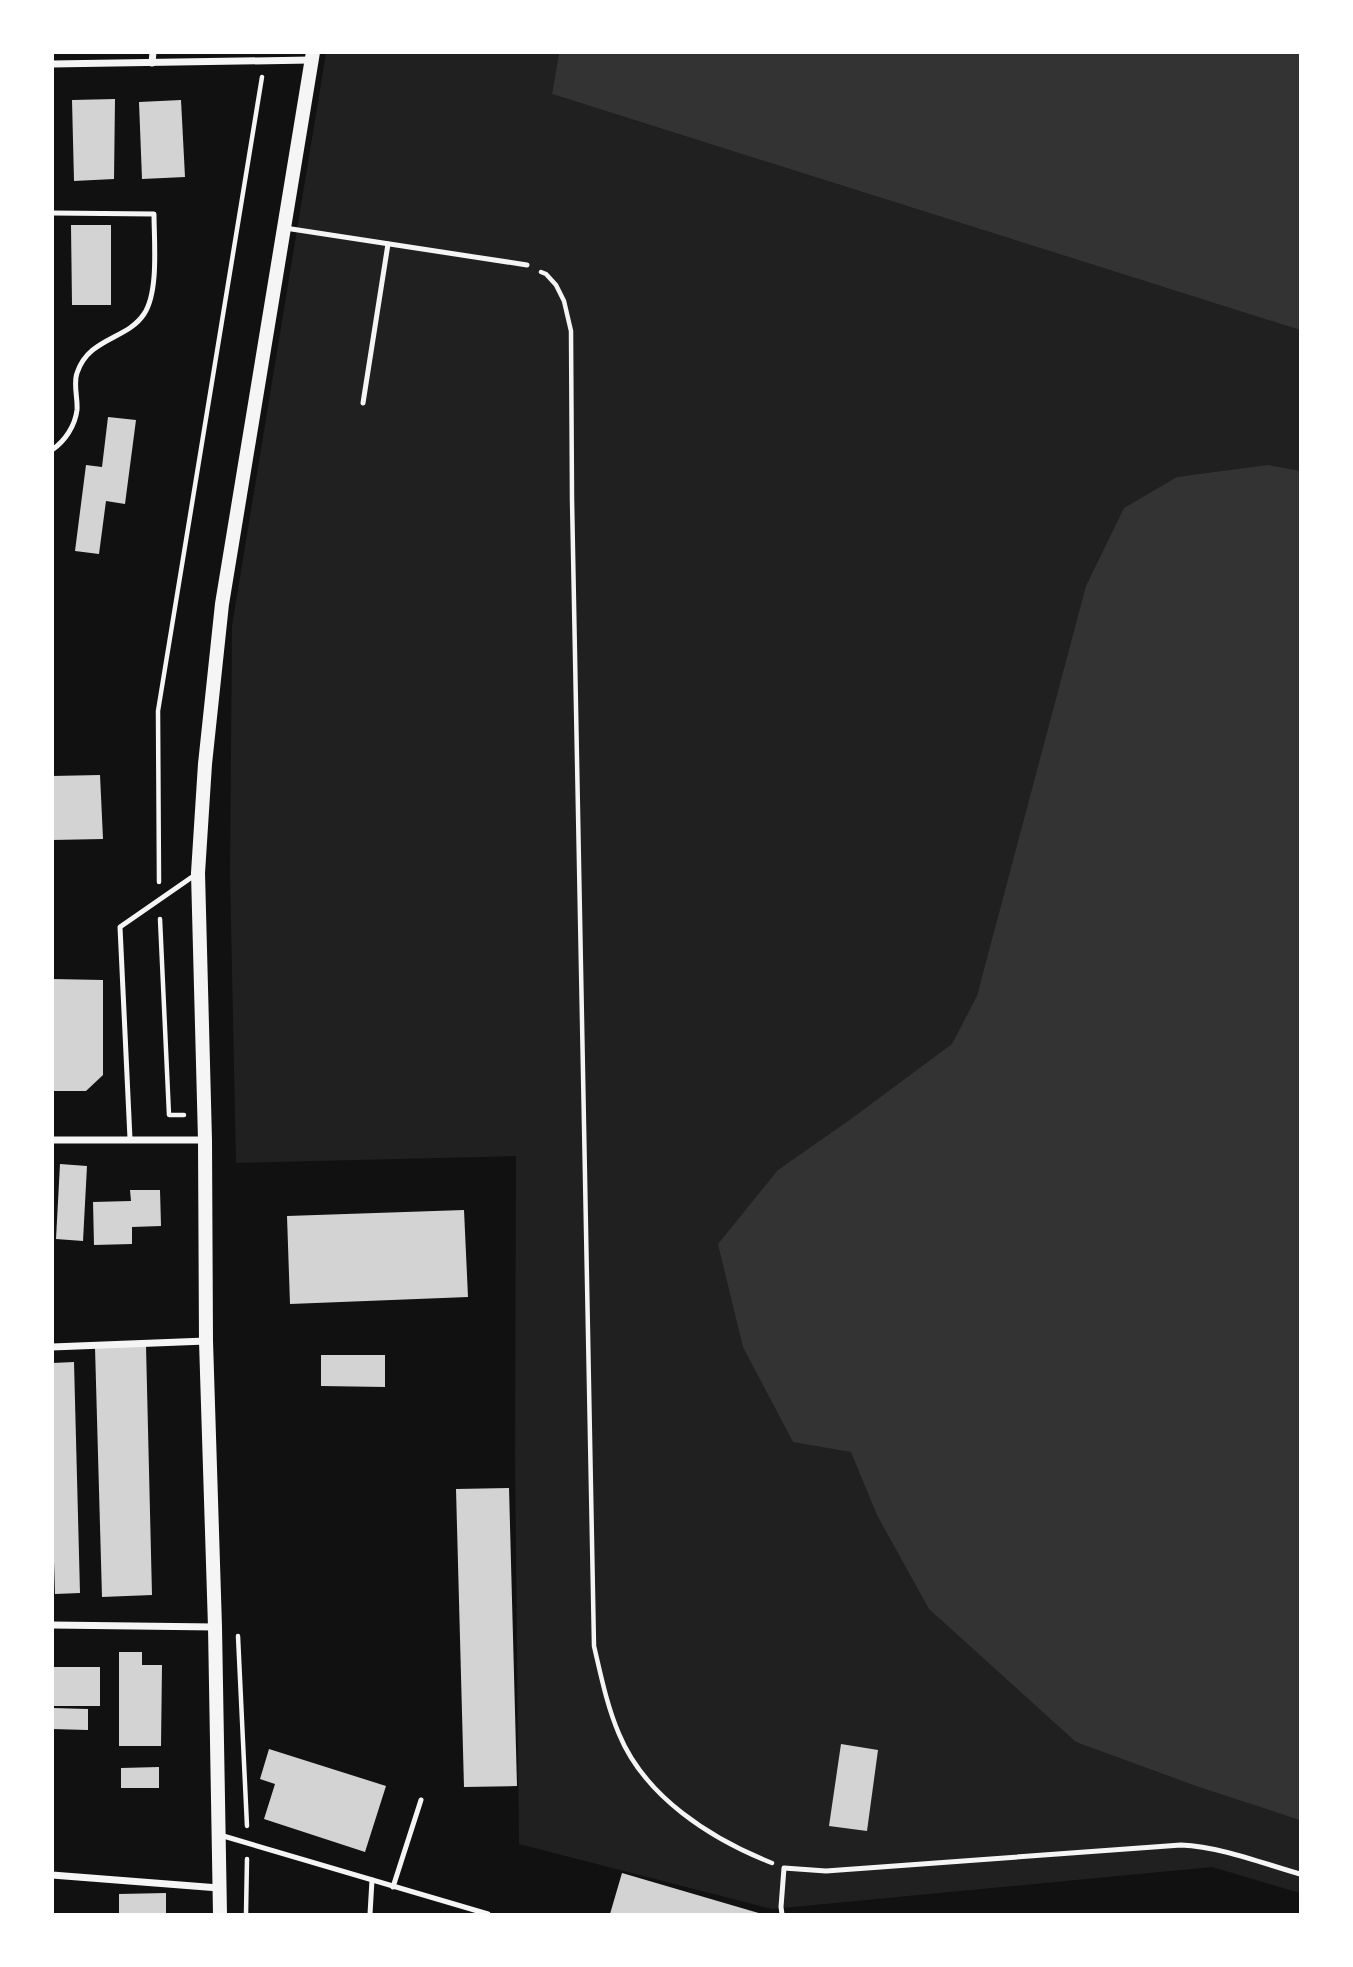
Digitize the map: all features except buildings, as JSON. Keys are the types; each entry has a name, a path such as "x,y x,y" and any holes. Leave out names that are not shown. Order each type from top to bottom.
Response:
{"main road":[{"path":"220,1914 198,873 205,764 222,604 312,56"}],"street":[{"path":"152,63 153,52"},
{"path":"52,64 312,56"},
{"path":"52,1140 205,1140"},
{"path":"52,1347 206,1341"},
{"path":"52,1625 215,1627"},
{"path":"52,1875 220,1888"}],"lane":[{"path":"52,213 154,214 153,288 150,303 136,324 103,342 81,363 76,374 77,410 74,422 68,435 52,450"},
{"path":"285,228 527,265"},
{"path":"363,403 388,244"},
{"path":"130,1139 120,928 198,873"},
{"path":"393,1887 421,1800"},
{"path":"219,1835 488,1914"},
{"path":"782,1914 784,1868 826,1871 1181,1845 1222,1851 1300,1874"},
{"path":"370,1914 372,1880"}],"path":[{"path":"527,265 546,274 556,285 564,301 571,331 594,1646 619,1736 634,1763 657,1791 683,1815 715,1835 754,1856 784,1868"}],"shaded area":[{"path":"326,53 559,53 552,94 1300,330 1300,1893 1212,1867 772,1909 519,1844 515,1454 516,1156 236,1163 230,874 232,626"},
{"path":"559,53 1300,53 1300,330 552,94"},
{"path":"1268,465 1300,471 1300,1820 1076,1742 929,1609 877,1515 851,1452 793,1442 743,1347 718,1244 778,1170 952,1044 977,996 1086,586 1124,508 1177,477"}]}
